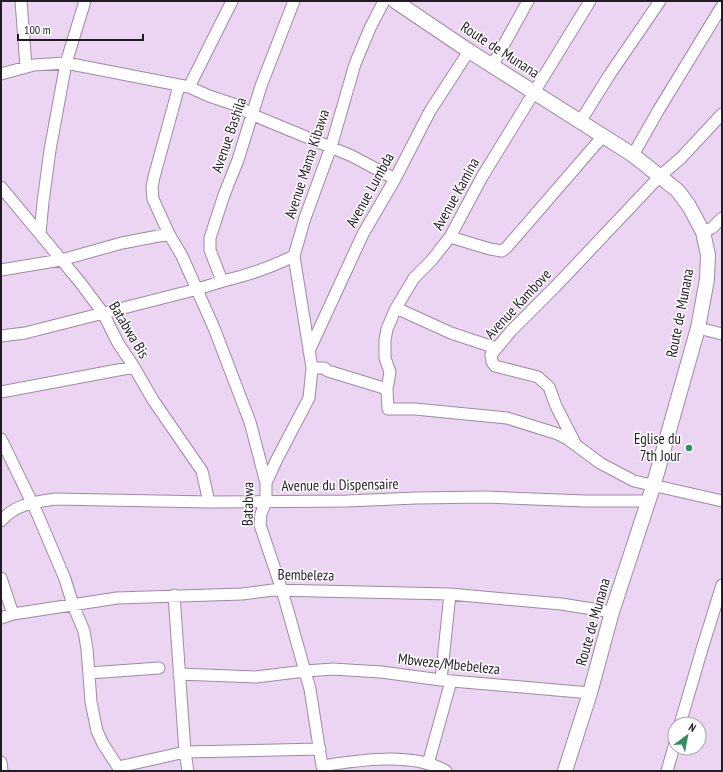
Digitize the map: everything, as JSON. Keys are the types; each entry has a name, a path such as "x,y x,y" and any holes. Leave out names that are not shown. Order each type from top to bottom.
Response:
{"main road":[{"name":"Route de Munana","path":"396,1 492,66 633,155 678,191 689,206 712,231 708,255 707,279 698,328 653,487 612,612 590,693 565,771"}],"street":[{"path":"21,1 26,67"},
{"path":"40,234 42,202 66,63 85,1"},
{"name":"Batabwa","path":"232,1 184,87 152,187 154,199 169,234 182,256 198,289 250,422 266,483 266,501 261,514 260,525 282,590 310,690 323,768"},
{"name":"Avenue Bashila","path":"216,282 210,250 210,238 253,115 261,86 294,1"},
{"name":"Avenue Mama Kibawa","path":"294,256 305,218 331,147 355,64 370,28 384,1"},
{"path":"492,66 528,1"},
{"name":"Avenue Kamina","path":"576,445 558,434 507,418 415,409 388,409 387,389 390,372 385,358 385,340 387,329 396,308 414,278 431,261 450,237 482,177 590,1"},
{"path":"580,122 610,74 660,1"},
{"path":"633,155 722,6"},
{"name":"Avenue Lumbda","path":"309,351 356,248 395,179 430,112 469,51"},
{"path":"1,74 34,65 66,63 184,87 236,105 253,115 352,156 395,179"},
{"name":"Avenue Kambove","path":"576,445 556,406 549,387 538,376 495,366 492,362 491,355 511,331 555,287 660,176 681,158 722,114"},
{"path":"450,237 490,250 502,250 507,247 603,136"},
{"name":"Batabwa Bis","path":"1,187 86,289 103,313 118,343 164,418 202,471 206,483 209,502"},
{"path":"712,231 722,218"},
{"path":"1,270 61,260 122,242 169,234"},
{"path":"1,336 25,333 198,289 216,282 242,276 273,266 294,256 312,368 309,398 266,483"},
{"path":"396,308 451,334 496,348"},
{"path":"698,328 722,334"},
{"path":"1,392 134,367"},
{"path":"312,368 324,368 328,371 387,389"},
{"path":"1,439 32,502 84,631 87,649 91,702 97,731 118,769 185,752 320,749"},
{"path":"576,445 600,463 634,481 653,487 722,501"},
{"name":"Avenue du Dispensaire","path":"1,521 13,509 32,502 55,499 209,502 347,501 486,497 585,501 648,501"},
{"path":"1,578 13,614"},
{"path":"682,716 722,585"},
{"name":"Bembeleza","path":"1,618 13,614 73,606 117,598 242,594 273,590 450,594 561,604 612,612"},
{"path":"428,764 446,681 450,594"},
{"path":"174,595 185,752 188,771"},
{"path":"89,673 159,668"},
{"name":"Mbweze/Mbebeleza","path":"179,674 256,677 334,669 380,672 446,681 590,693"},
{"path":"667,771 671,756"},
{"path":"323,768 370,759 392,759 428,764 446,771"}],"place":[{"name":"Eglise du 7th Jour","path":"689,448"}]}
